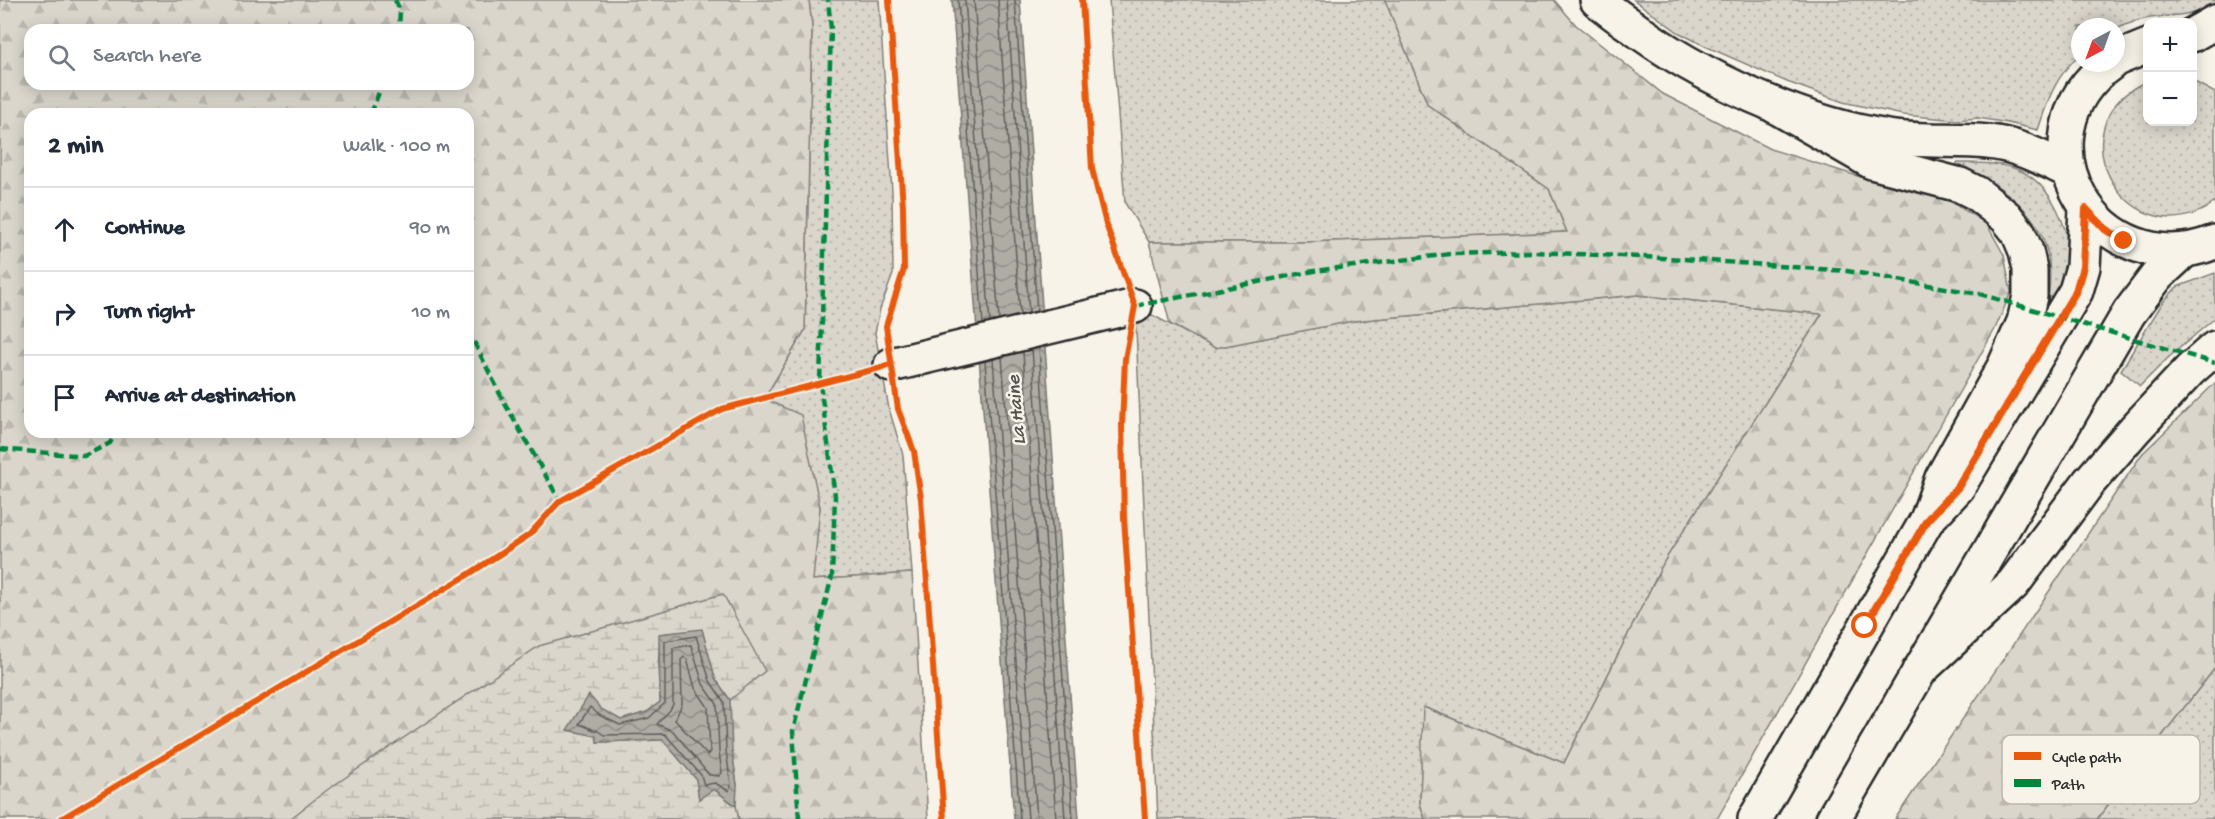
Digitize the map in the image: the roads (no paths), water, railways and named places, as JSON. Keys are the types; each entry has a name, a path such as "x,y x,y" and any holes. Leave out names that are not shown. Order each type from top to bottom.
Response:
{"main road":[{"path":"1597,0 1655,44 1710,76 1768,102 1829,123 1876,135 2007,145 2069,171"},
{"path":"2197,33 2215,22"},
{"path":"2197,46 2215,53"},
{"path":"2125,54 2143,47"},
{"path":"2100,72 2074,108 2067,138 2069,171 2086,209 2105,229 2124,241 2147,249 2167,252 2200,247"},
{"path":"1755,819 1927,520 1942,478 2005,365 2024,322 2030,296 2030,269 2018,232 2006,217 1976,193 1960,185 1872,162 1768,102"},
{"path":"1927,520 1958,487 2076,291 2083,267 2086,209"},
{"path":"1833,819 2129,314 2157,276 2200,247"},
{"path":"904,361 1135,306"},
{"path":"1919,671 2013,584 2089,482 2190,370 2215,348"}],"water":[{"name":"La Haine","path":"952,0 1020,0 1079,819 1014,819"},
{"path":"702,629 715,678 730,700 732,751 737,785 736,806 714,789 699,799 696,779 663,740 597,742 596,736 567,730 589,695 601,709 621,720 647,712 660,702 659,634"}]}
